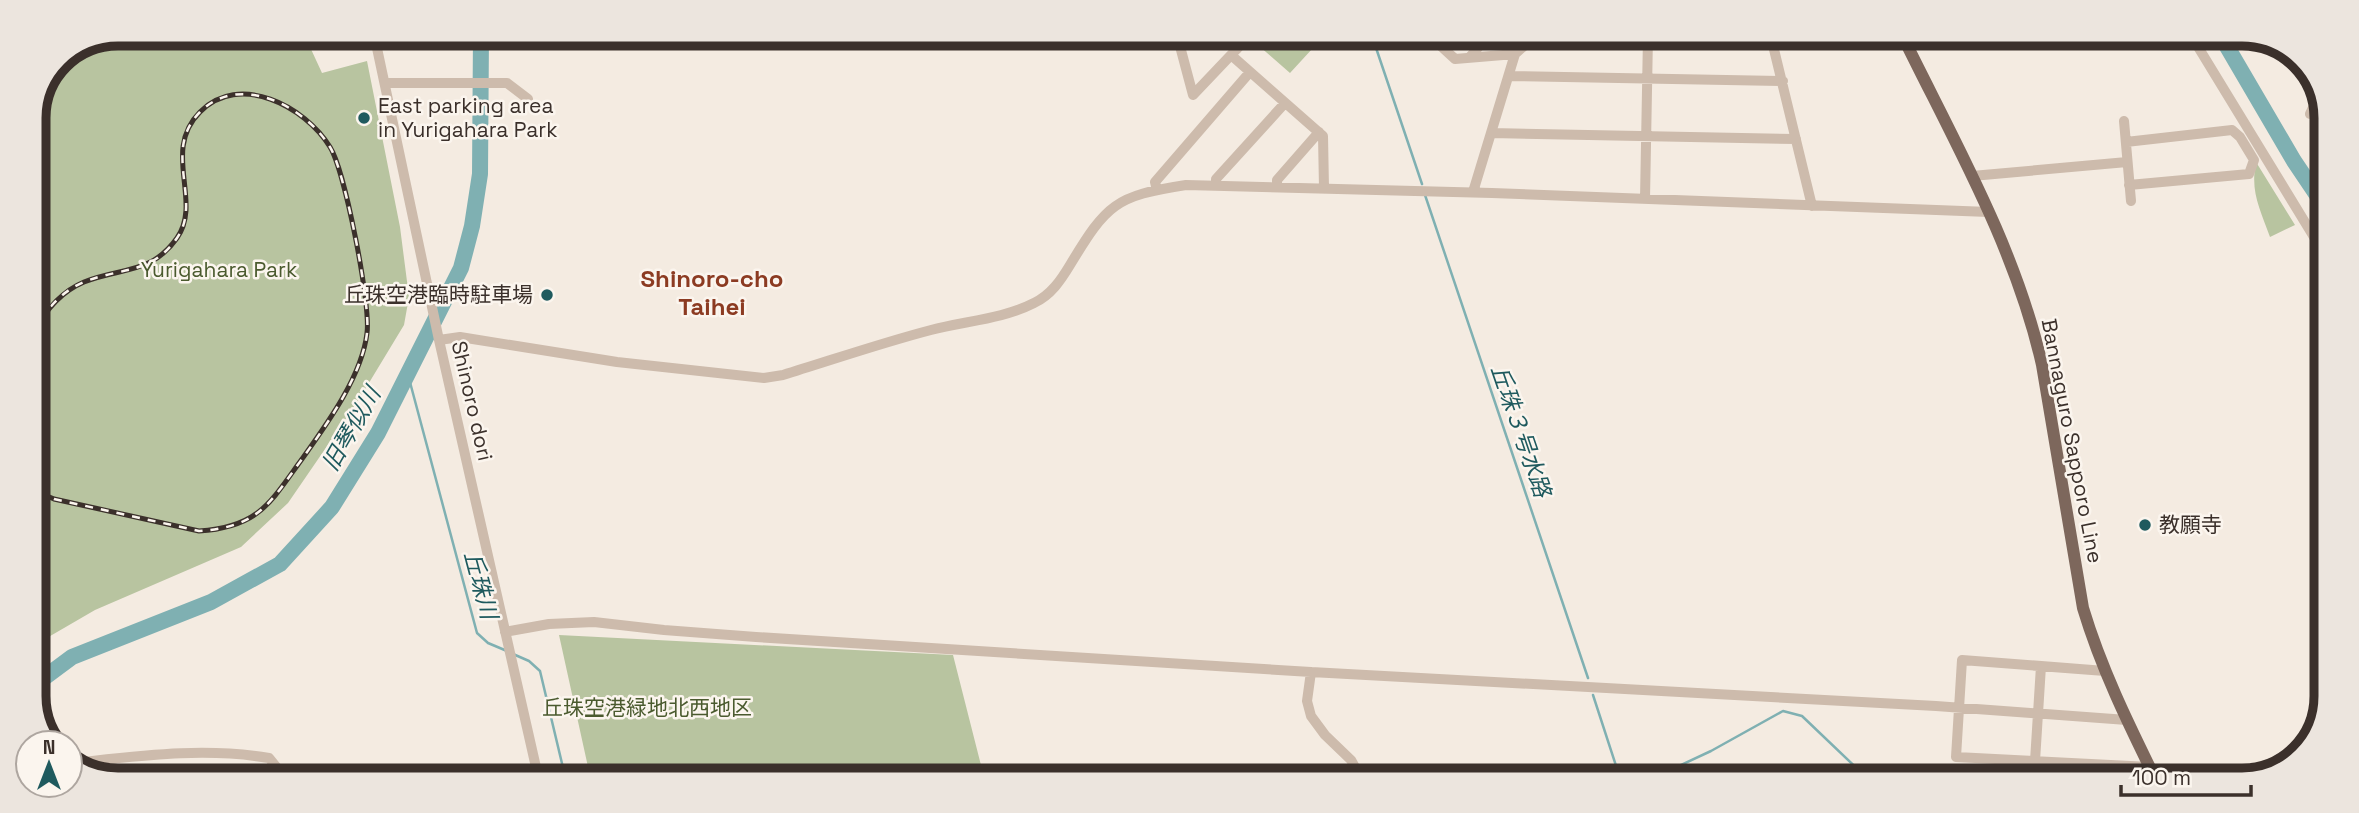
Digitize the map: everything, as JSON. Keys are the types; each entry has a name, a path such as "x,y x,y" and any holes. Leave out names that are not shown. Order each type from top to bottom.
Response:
{"main road":[{"name":"Bannaguro Sapporo Line","path":"1907,46 1989,212 2034,329 2084,608 2105,671 2150,767"}],"street":[{"name":"Shinoro dori","path":"377,46 438,338 535,768"},
{"path":"1180,46 1193,95 1240,46"},
{"path":"1229,46 1250,72 1323,136 1324,188"},
{"path":"1440,46 1455,60 1515,54"},
{"path":"1469,58 1479,46"},
{"path":"1473,192 1515,54 1524,46"},
{"path":"1645,199 1648,46"},
{"path":"1774,46 1812,206"},
{"path":"2198,46 2313,236"},
{"path":"1157,190 1155,182 1250,72"},
{"path":"1508,76 1783,80"},
{"path":"385,83 507,83 528,99"},
{"path":"1216,186 1216,179 1285,103"},
{"path":"2310,114 2313,109"},
{"path":"2124,121 2130,201"},
{"path":"2126,142 2232,130 2241,137 2254,160 2249,174 2129,185"},
{"path":"1277,187 1277,180 1319,132"},
{"path":"1491,133 1796,139"},
{"path":"1972,176 2127,162"},
{"path":"438,338 460,337 617,362 764,379 932,330 1015,312 1037,302 1058,284 1102,216 1120,202 1157,190 1186,185 1473,192 1989,212"},
{"path":"506,636 549,624 594,622 664,631 2127,720"},
{"path":"2105,671 1962,660 1956,757 2150,767"},
{"path":"2035,761 2040,666"},
{"path":"1311,671 1307,701 1311,716 1355,768"},
{"path":"87,761 180,752 239,753 269,758 277,768"}],"green space":[{"name":"Yurigahara Park","path":"310,46 322,73 367,61 400,227 409,297 404,325 358,401 288,503 241,547 95,610 46,638 46,118 51,90 67,67 78,58 104,47"},
{"path":"1259,46 1315,46 1290,73"},
{"path":"2256,162 2295,225 2270,237 2255,192"},
{"name":"丘珠空港緑地北西地区","path":"559,635 953,655 982,768 588,768"}],"waterway":[{"name":"旧琴似川","path":"46,676 72,657 211,602 280,564 332,507 378,433 461,268 472,226 480,174 481,46"},
{"path":"1375,46 1422,184"},
{"path":"2227,46 2313,189"},
{"name":"丘珠３号水路","path":"1425,195 1588,678"},
{"name":"丘珠川","path":"407,371 477,633 488,643 507,651"},
{"name":"丘珠川","path":"513,654 529,661 540,671 563,768"},
{"name":"丘珠３号水路","path":"1593,695 1617,768"},
{"path":"1675,768 1783,711 1802,716 1856,768"}],"railway":[{"path":"46,313 60,297 75,286 146,264 167,250 177,238 184,224 186,208 182,159 184,143 189,127 200,112 216,100 233,95 270,99 305,119 330,147 343,182 356,238 365,295 367,333 351,383 281,488 250,518 219,529 199,531 46,496"}],"place":[{"name":"East parking area in Yurigahara Park","path":"364,118"},
{"name":"丘珠空港臨時駐車場","path":"547,295"},
{"name":"教願寺","path":"2145,525"}],"district":[{"name":"Shinoro-cho Taihei","path":"712,293"}]}
